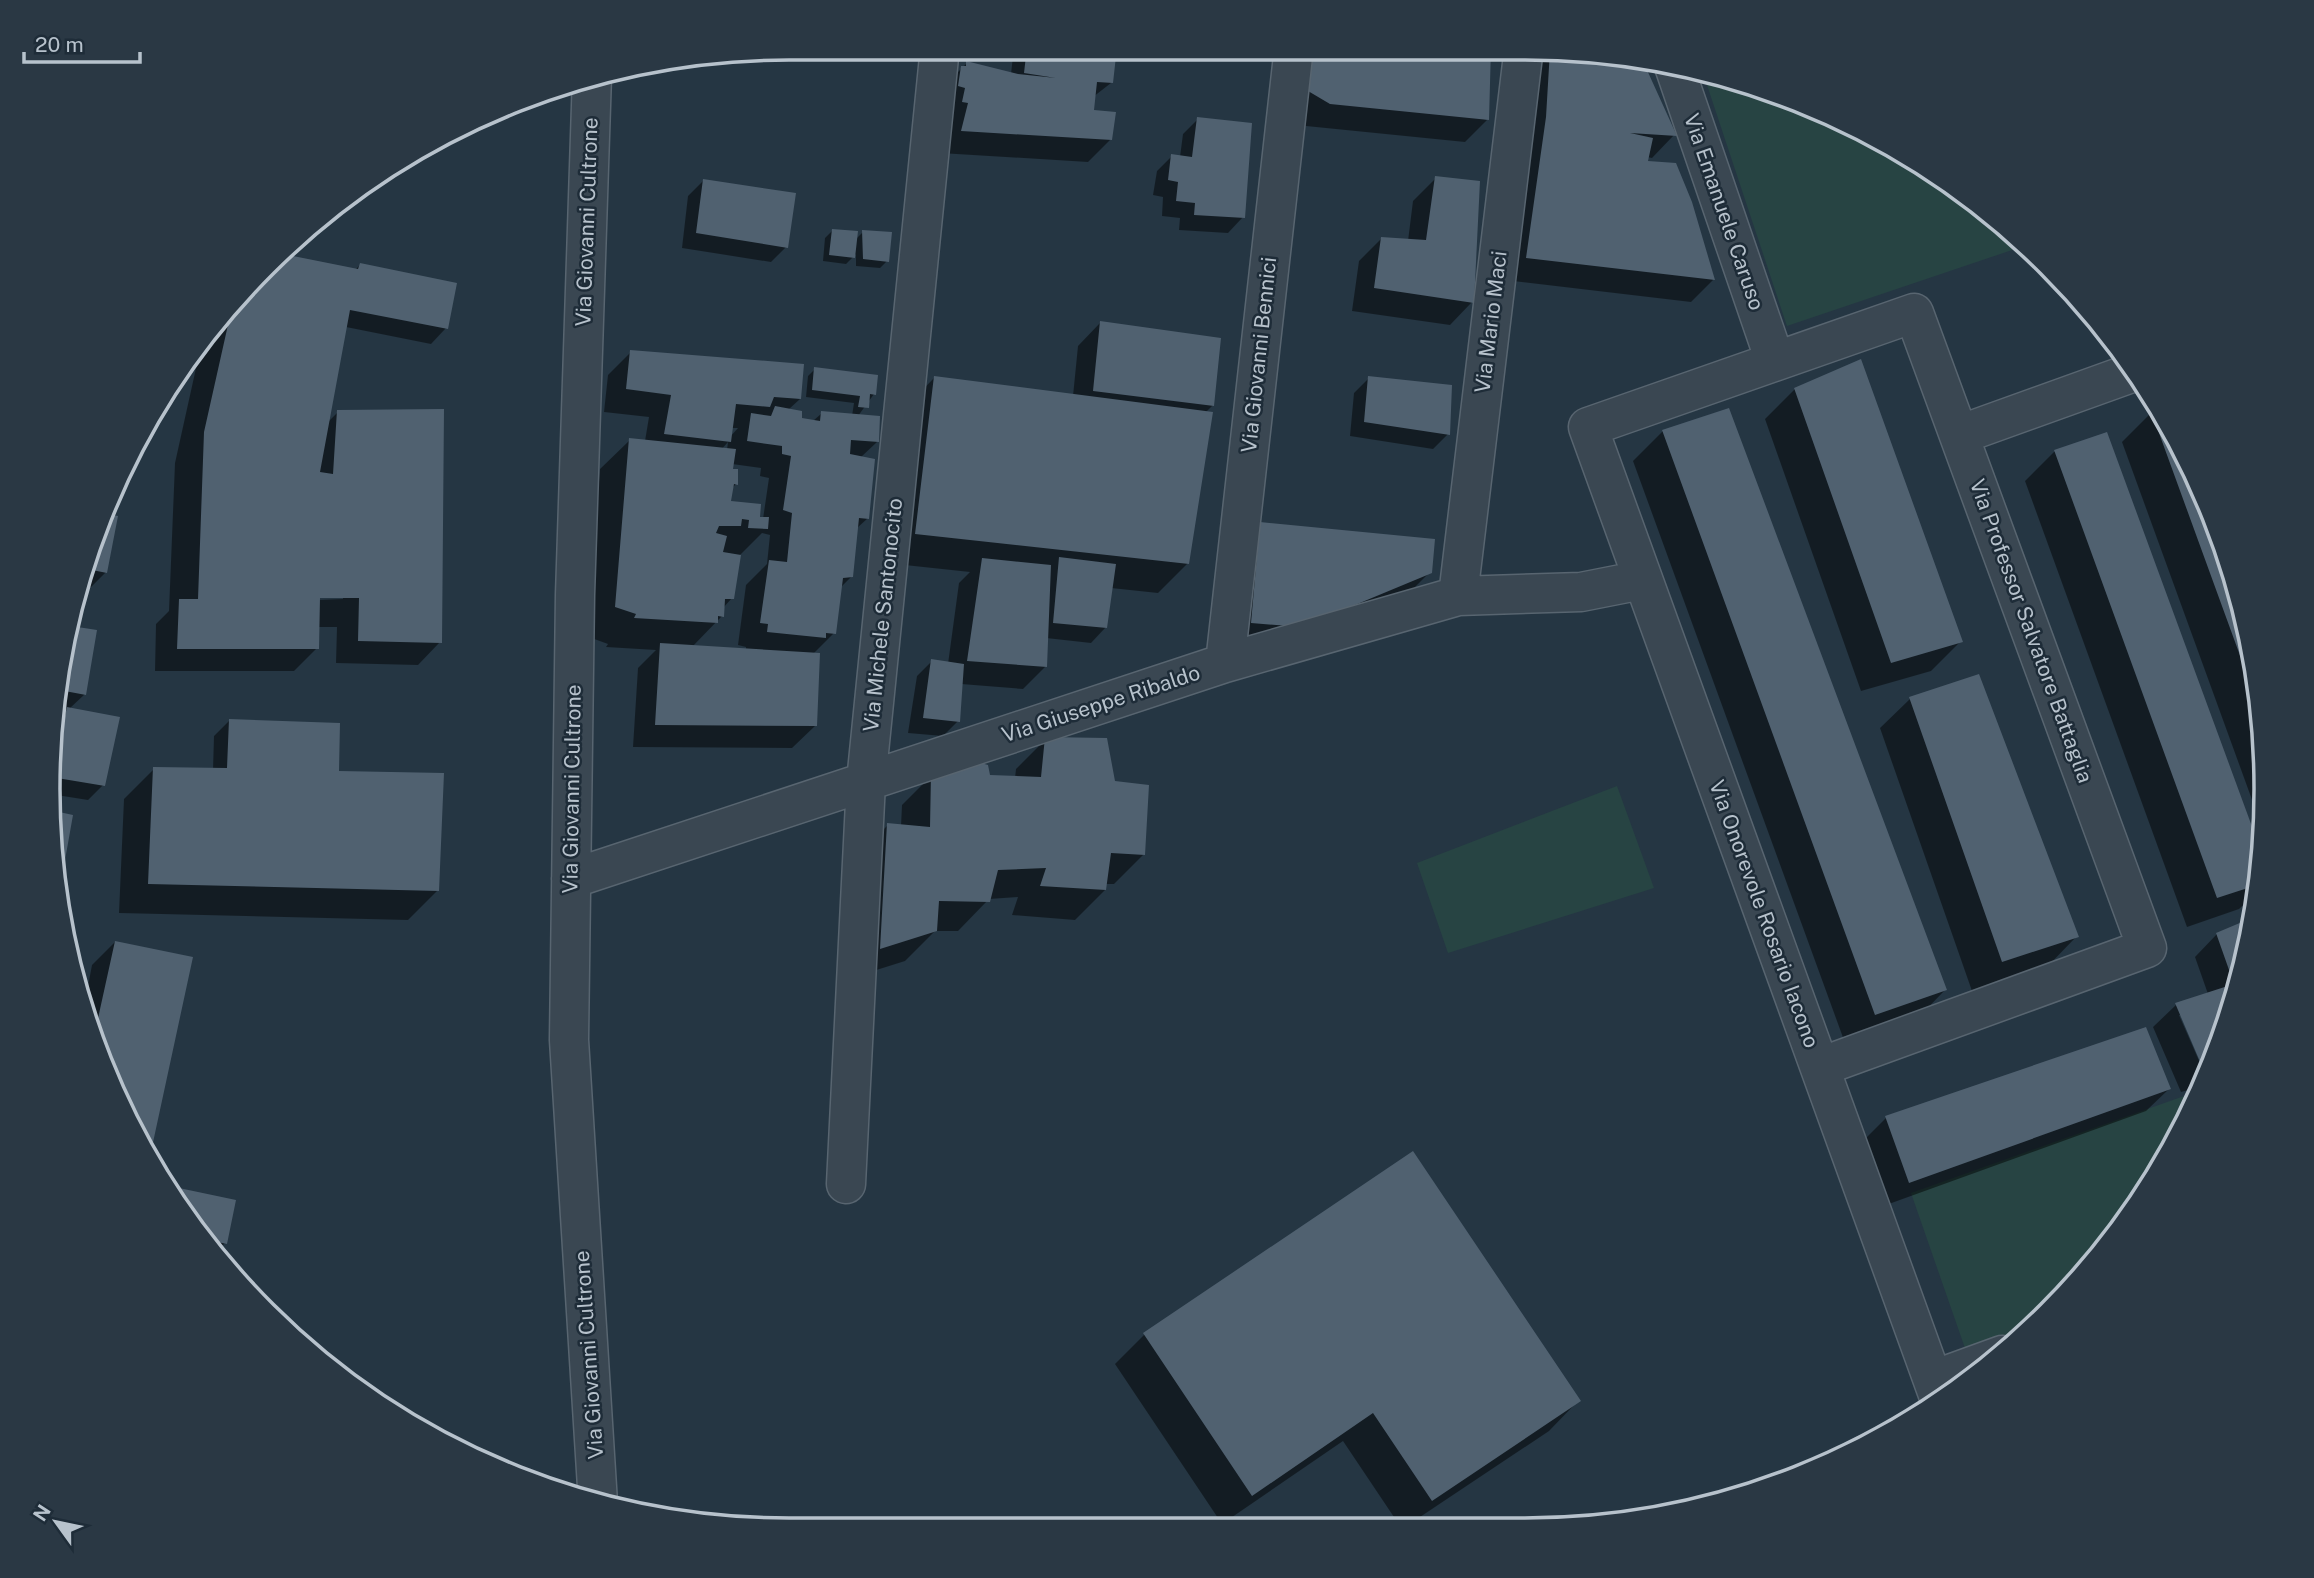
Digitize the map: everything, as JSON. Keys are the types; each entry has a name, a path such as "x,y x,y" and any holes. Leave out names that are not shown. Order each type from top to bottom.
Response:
{"street":[{"name":"Via Michele Santonocito","path":"846,1184 866,782 939,60"},
{"name":"Via Giovanni Bennici","path":"1224,663 1293,60"},
{"name":"Via Mario Maci","path":"1458,596 1522,60"},
{"name":"Via Emanuele Caruso","path":"1678,76 1775,361"},
{"name":"Via Giovanni Cultrone","path":"592,87 575,595 569,1040 597,1493"},
{"name":"Via Professor Salvatore Battaglia","path":"1775,361 1914,313 2147,948 1820,1067"},
{"name":"Via Onorevole Rosario Iacono","path":"1775,361 1588,427 1937,1390"},
{"path":"1959,435 2126,375"},
{"name":"Via Giuseppe Ribaldo","path":"571,879 1224,663 1458,596 1581,592 1642,580"}],"green space":[{"path":"1706,82 1804,115 1890,157 1969,210 2015,249 1787,326"},
{"path":"1617,786 1654,888 1448,953 1417,863"},
{"path":"2187,1095 2157,1154 2132,1194 2073,1270 2041,1305 2001,1342 1967,1354 1911,1193"}],"building":[{"path":"1026,60 1116,60 1113,83 1097,82 1094,110 1116,112 1112,140 961,131 968,103 962,102 965,88 958,86 961,66 966,66 966,61 1018,74 1056,78 1024,73"},
{"path":"1311,60 1491,60 1489,120 1330,104 1308,91"},
{"path":"1549,61 1647,71 1677,136 1630,133 1653,138 1648,161 1676,163 1692,202 1715,280 1526,258 1546,117"},
{"path":"1197,117 1252,123 1245,218 1194,215 1195,203 1176,201 1178,182 1168,180 1171,154 1192,157"},
{"path":"1435,176 1480,181 1474,303 1374,288 1381,237 1426,240"},
{"path":"703,179 796,193 788,248 696,233"},
{"path":"832,229 858,231 855,258 829,255"},
{"path":"862,230 892,232 889,262 863,259"},
{"path":"292,256 358,269 360,263 457,283 448,329 350,310 320,472 333,474 337,410 444,409 442,643 358,641 359,598 320,598 319,649 177,649 179,599 198,599 204,432 228,323"},
{"path":"1100,321 1221,338 1214,406 1093,391"},
{"path":"630,350 804,364 801,399 774,397 770,407 736,404 731,442 664,434 671,395 626,389"},
{"path":"1861,359 1963,642 1891,663 1794,388"},
{"path":"814,367 878,375 876,395 870,394 869,408 858,407 860,396 812,390"},
{"path":"934,376 1213,412 1189,564 915,534"},
{"path":"1368,376 1452,385 1450,435 1364,422"},
{"path":"775,406 802,411 802,418 820,421 821,411 880,416 879,442 851,440 850,454 875,459 869,519 859,518 853,577 843,578 836,634 826,633 826,638 767,632 768,624 760,623 769,560 787,562 792,513 783,510 791,456 782,454 782,446 747,441 751,413 771,416"},
{"path":"1729,408 1947,990 1875,1015 1662,430"},
{"path":"2154,419 2179,466 2216,555 2230,600 2243,663"},
{"path":"2107,432 2253,830 2247,888 2217,898 2054,450"},
{"path":"629,438 736,449 733,469 738,469 738,485 734,484 731,501 761,504 760,517 769,517 768,529 748,528 749,520 742,519 741,526 719,526 716,533 727,536 723,552 741,555 734,599 725,599 724,617 718,616 718,623 634,618 636,614 615,607"},
{"path":"113,515 118,516 107,573 93,570"},
{"path":"1260,522 1435,539 1432,573 1302,627 1251,623"},
{"path":"1059,557 1116,564 1107,628 1053,623"},
{"path":"982,558 1051,565 1047,667 967,661"},
{"path":"78,627 97,630 86,695 66,691"},
{"path":"660,643 820,653 817,726 655,725"},
{"path":"931,659 964,664 960,722 923,718"},
{"path":"1979,674 2079,937 2002,962 1909,697"},
{"path":"67,707 120,717 105,786 60,779 63,727"},
{"path":"229,719 340,723 339,771 444,773 439,891 148,884 153,767 227,768"},
{"path":"1045,737 1107,738 1115,781 1149,785 1145,855 1111,853 1106,890 1040,886 1046,868 998,870 990,902 939,901 937,931 880,949 887,823 930,827 931,773 974,761 988,765 990,775 1041,777"},
{"path":"60,812 73,815 64,866"},
{"path":"2241,922 2231,975 2216,933"},
{"path":"115,941 193,957 152,1145 115,1068 97,1021"},
{"path":"2227,986 2201,1063 2175,1003"},
{"path":"2146,1027 2171,1089 1909,1183 1885,1116"},
{"path":"1413,1151 1581,1401 1432,1501 1373,1413 1252,1496 1143,1333"},
{"path":"179,1189 236,1200 227,1244 218,1242"}]}
